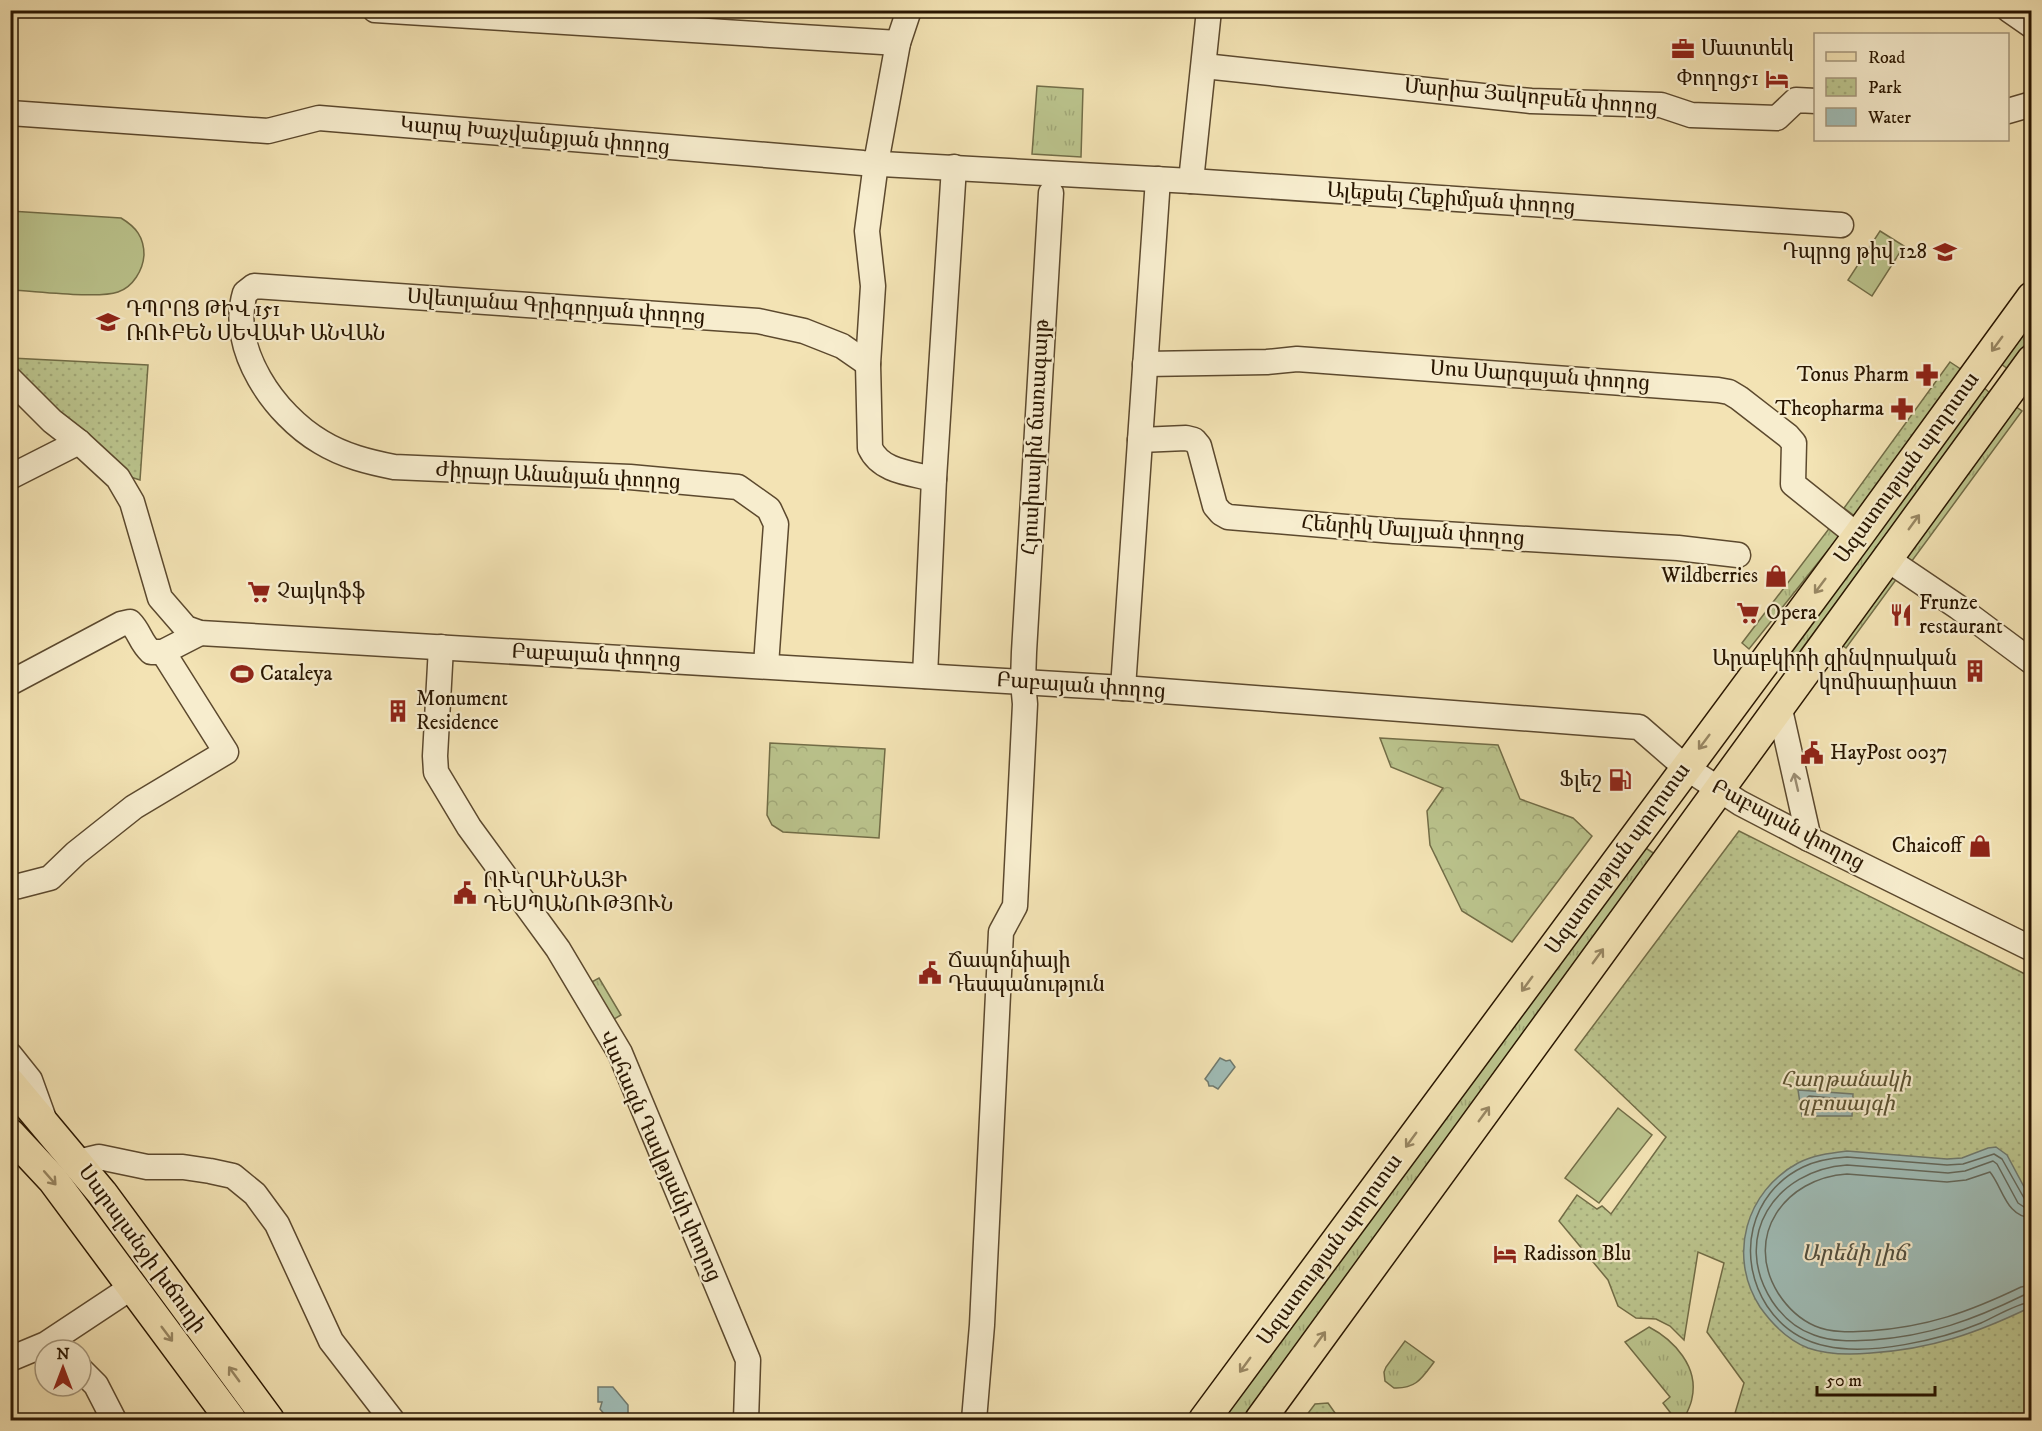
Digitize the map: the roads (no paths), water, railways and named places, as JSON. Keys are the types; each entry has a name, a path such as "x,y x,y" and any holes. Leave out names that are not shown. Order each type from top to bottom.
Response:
{"main road":[{"name":"Ազատության պողոտա","path":"1204,1420 1858,536 2031,297"},
{"name":"Ազատության պողոտա","path":"1260,1420 2031,360"},
{"name":"Սարալանջի խճուղի","path":"10,1083 78,1162 268,1420"},
{"name":"Սարալանջի խճուղի","path":"10,1134 53,1180 231,1420"}],"street":[{"path":"375,10 898,43"},
{"path":"909,10 898,43 876,164 867,231 873,286 868,364 870,448 875,459 885,467 934,479"},
{"path":"1191,181 1209,10"},
{"path":"2009,10 2031,26"},
{"name":"Մարիա Յակոբսեն փողոց","path":"1204,66 1531,101 1661,105 1691,115 1777,118 1796,100 1814,101"},
{"path":"2009,110 2031,104"},
{"name":"Կարպ Խաչվանքյան փողոց","path":"10,112 268,131 319,118 876,164 954,167 1056,183"},
{"path":"925,676 934,479 954,167"},
{"path":"1123,688 1158,179"},
{"name":"Ալեքսեյ Հեքիմյան փողոց","path":"1056,183 1158,179 1841,225"},
{"name":"Հյուսիսային ճառագայթ","path":"974,1420 983,1314 1001,932 1015,906 1025,704 1023,681 1056,183"},
{"name":"Սվետլանա Գրիգորյան փողոց","path":"242,337 243,299 248,289 254,286 758,321 804,331 842,346 868,364"},
{"name":"Ժիրայր Անանյան փողոց","path":"242,337 253,366 279,406 297,426 322,443 357,459 394,467 630,477 738,487 769,509 776,524 766,665"},
{"name":"Սոս Սարգսյան փողոց","path":"1145,364 1267,362 1297,359 1729,392 1788,436 1794,443 1793,484 1858,536"},
{"path":"10,379 52,421 79,442 10,477"},
{"name":"Հենրիկ Մալյան փողոց","path":"1140,440 1186,438 1194,440 1199,446 1215,506 1228,517 1394,531 1678,548 1738,555"},
{"name":"Բաբայան փողոց","path":"79,442 118,478 132,502 160,598 186,628 201,633 1023,681 1639,727 1685,767 1719,790 1809,839 2031,949"},
{"path":"1887,559 1958,607 2031,662"},
{"path":"10,683 121,624 130,622 136,628 143,644 152,652 163,652 201,633"},
{"name":"Վահագն Դավթյանի փողոց","path":"441,647 436,772 469,827 558,949 620,1053 748,1360 746,1420"},
{"path":"10,887 50,878 76,853 134,807 226,752 163,652"},
{"path":"1779,705 1809,839"},
{"path":"10,1055 30,1080 47,1126"},
{"path":"78,1162 99,1157 147,1167 183,1167 210,1171 233,1176 255,1194 277,1224 331,1341 392,1420"},
{"path":"29,1354 132,1287"},
{"path":"93,1382 114,1420"}],"water":[{"path":"1220,1058 1230,1060 1235,1067 1218,1089 1209,1086 1205,1079"},
{"path":"1798,1090 1853,1094 1852,1116 1802,1116"},
{"name":"Արենի լիճ","path":"1996,1147 2007,1155 2031,1200 2031,1307 1992,1325 1934,1344 1893,1351 1847,1354 1823,1352 1801,1345 1781,1331 1760,1307 1750,1287 1745,1267 1744,1246 1747,1226 1754,1207 1765,1190 1780,1175 1804,1160 1847,1151 1947,1159 1962,1158"},
{"path":"598,1387 613,1387 628,1405 628,1420 616,1420 615,1414 605,1415 600,1409 602,1402 598,1402"}],"place":[{"name":"Մատտեկ","path":"1683,49"},
{"name":"Փողոց51","path":"1777,79"},
{"name":"Դպրոց թիվ 128","path":"1945,252"},
{"name":"ԴՊՐՈՑ ԹԻՎ 151 ՌՈՒԲԵՆ ՍԵՎԱԿԻ ԱՆՎԱՆ","path":"108,322"},
{"name":"Tonus Pharm","path":"1927,375"},
{"name":"Theopharma","path":"1902,409"},
{"name":"Wildberries","path":"1776,576"},
{"name":"Չայկոֆֆ","path":"259,592"},
{"name":"Opera","path":"1748,613"},
{"name":"Frunze restaurant","path":"1901,615"},
{"name":"Արաբկիրի զինվորական կոմիսարիատ","path":"1975,671"},
{"name":"Cataleya","path":"242,674"},
{"name":"Monument Residence","path":"398,711"},
{"name":"HayPost 0037","path":"1812,753"},
{"name":"Ֆլեշ","path":"1620,780"},
{"name":"Chaicoff","path":"1980,846"},
{"name":"ՈՒԿՐԱԻՆԱՅԻ ԴԵՍՊԱՆՈՒԹՅՈՒՆ","path":"465,893"},
{"name":"Ճապոնիայի Դեսպանություն","path":"930,973"},
{"name":"Radisson Blu","path":"1505,1254"}],"park label":[{"name":"Հաղթանակի զբոսայգի","path":"1846,1092"}]}
